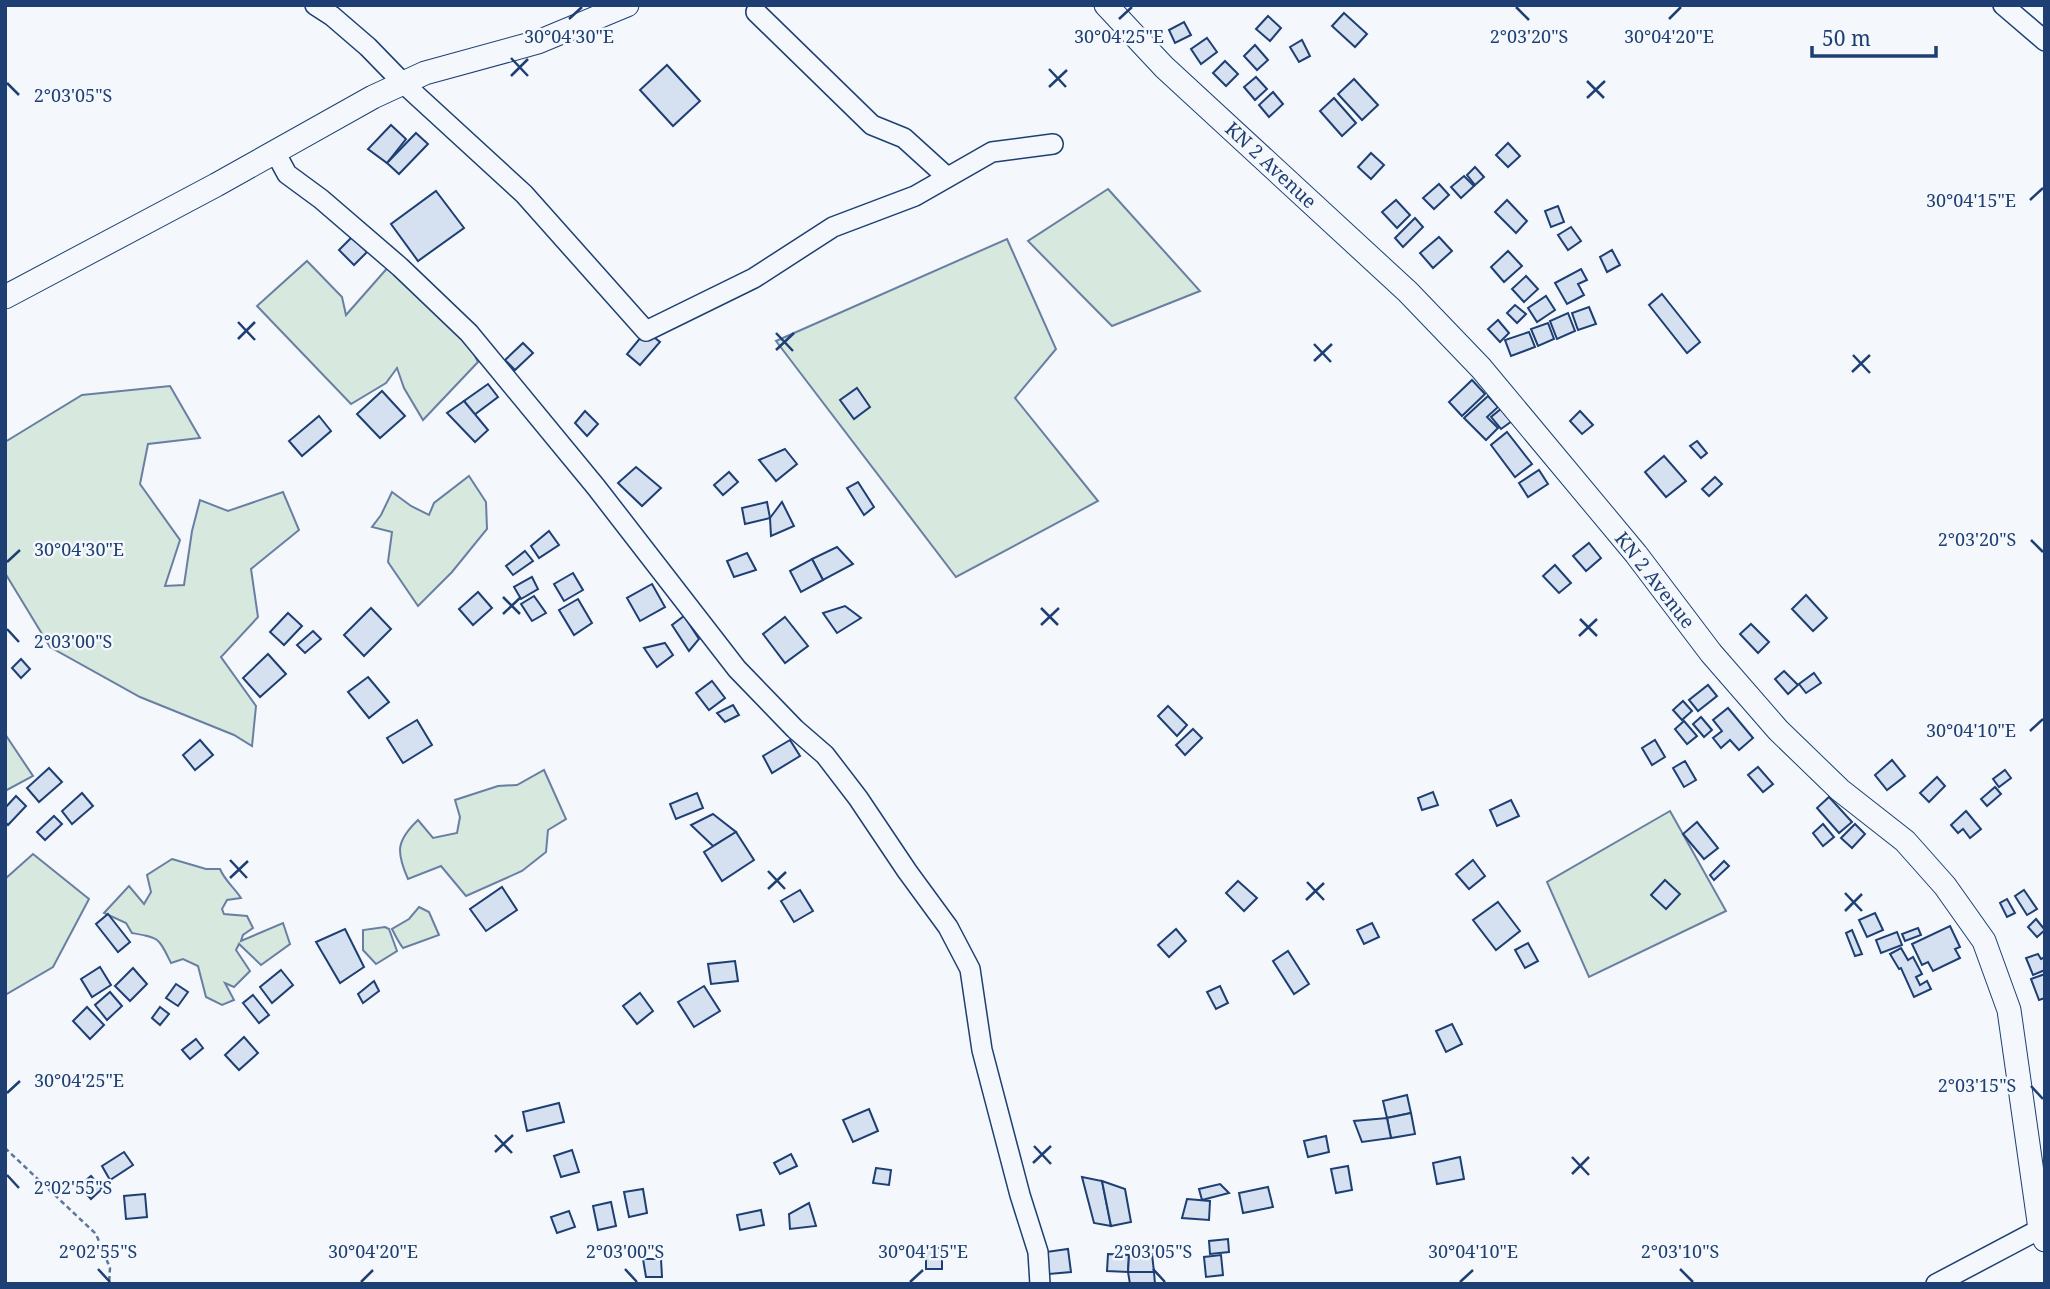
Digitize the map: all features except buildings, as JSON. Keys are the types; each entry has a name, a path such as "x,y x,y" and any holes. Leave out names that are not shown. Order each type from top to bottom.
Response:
{"main road":[{"path":"5,297 373,97 425,74 538,42 627,5"},
{"name":"KN 2 Avenue","path":"1106,5 1164,67 1408,292 1472,358 1636,554 1711,653 1779,730 1840,790 1905,841 1945,886 1984,941 2009,1010 2042,1235"}],"street":[{"path":"315,5 368,47 403,83 524,194 646,331 754,278 833,227 915,196 992,152 1053,144"},
{"path":"2003,5 2045,41"},
{"path":"756,12 872,125 904,138 947,177"},
{"path":"275,152 287,174 321,199 400,267 469,333 596,487 737,669 795,729 825,755 858,797 948,927 970,970 982,1050 1038,1252 1040,1284"},
{"path":"1936,1284 2042,1235"}],"path":[{"path":"5,1148 96,1234 110,1268 109,1284"}],"shaded area":[{"path":"1108,189 1200,291 1112,326 1028,241"},
{"path":"1007,239 1056,349 1015,398 1098,501 956,577 776,341"},
{"path":"307,261 342,297 346,315 390,265 465,336 478,362 423,420 404,388 397,368 386,383 351,404 257,306"},
{"path":"170,386 200,438 148,444 140,484 180,540 165,586 184,585 192,531 200,500 228,511 283,492 299,530 251,569 258,617 221,657 256,706 252,746 234,735 140,697 50,647 5,573 5,442 82,395"},
{"path":"469,476 486,502 487,529 452,572 418,606 388,562 392,532 372,527 392,492 429,515 434,503"},
{"path":"5,734 33,776 5,791"},
{"path":"544,770 566,819 548,830 546,852 522,871 466,896 441,866 408,879 401,861 400,847 405,834 418,820 433,838 457,833 460,817 455,800 498,786 517,785"},
{"path":"1670,811 1726,911 1589,977 1547,882"},
{"path":"33,854 89,899 53,967 5,995 5,879"},
{"path":"172,859 206,869 220,869 241,898 227,900 222,909 224,914 247,916 253,928 243,935 241,941 283,923 290,944 261,965 239,944 236,950 250,971 234,987 225,983 234,1000 222,1005 206,997 198,966 183,959 171,963 157,940 132,933 126,923 104,913 129,886 144,904 151,892 147,875"},
{"path":"419,907 429,912 439,935 403,948 392,929 409,919"},
{"path":"385,927 389,929 397,951 376,964 363,950 363,930"}]}
